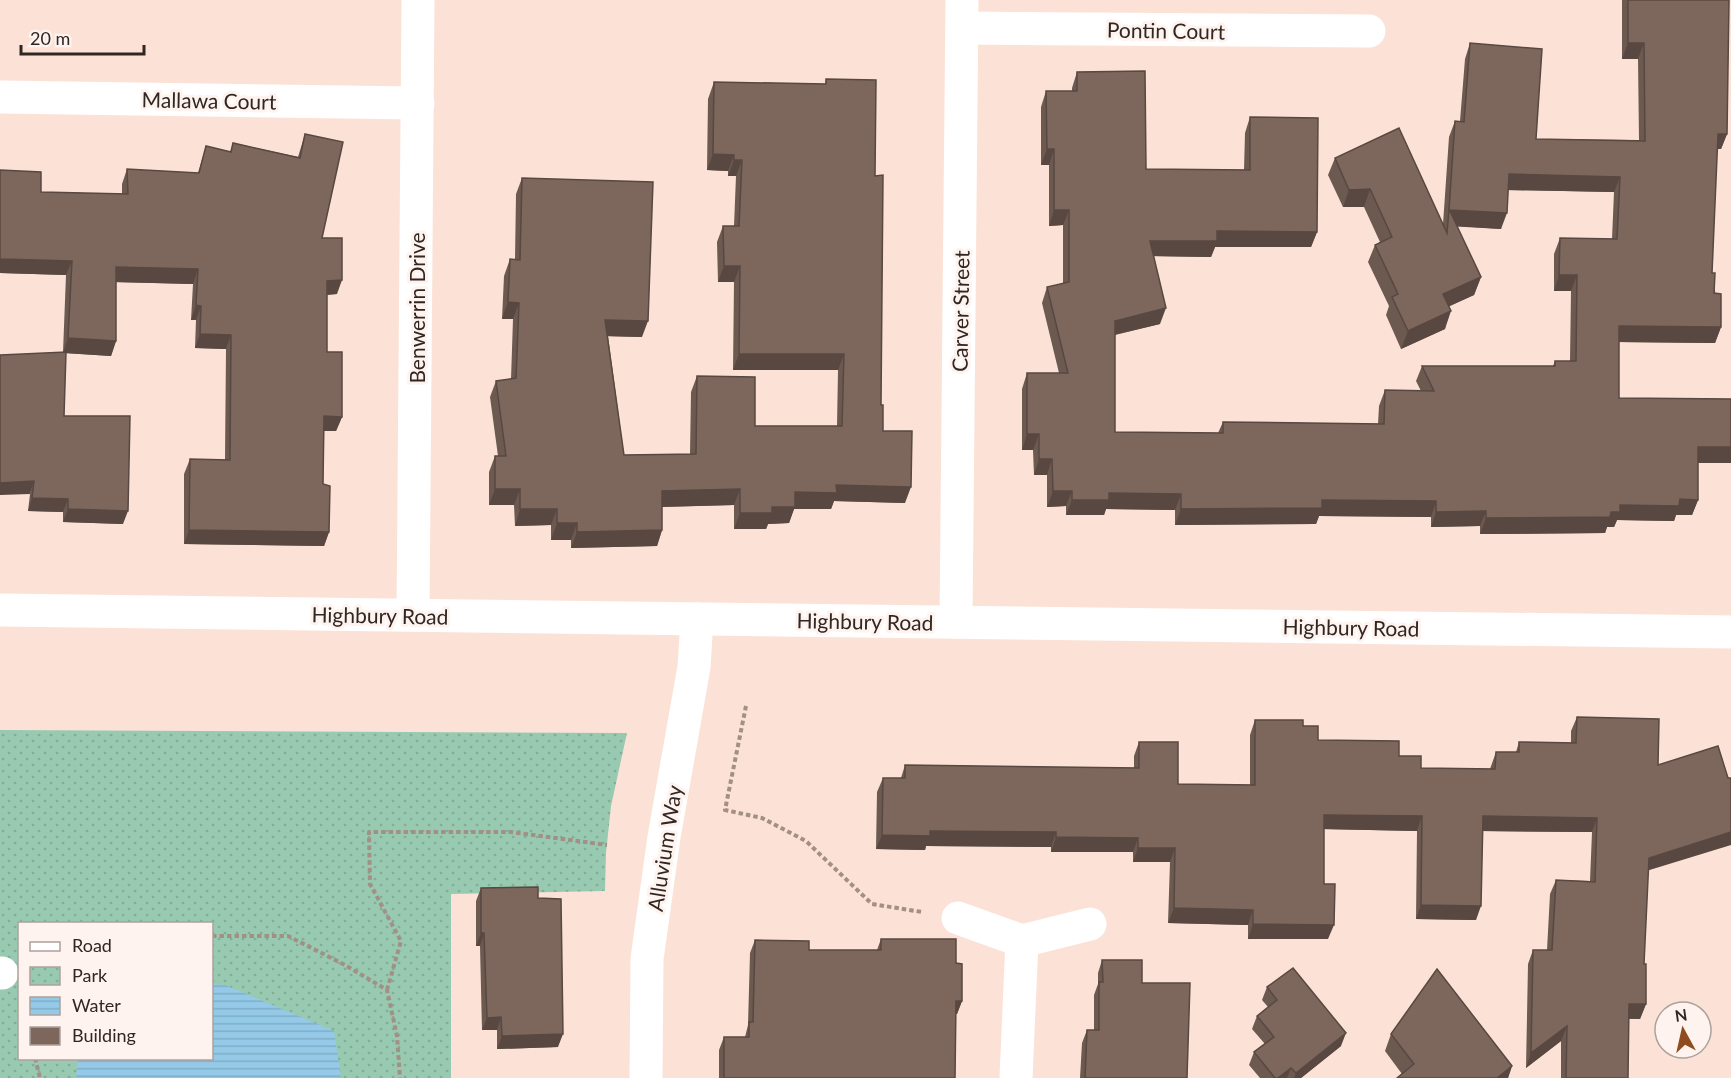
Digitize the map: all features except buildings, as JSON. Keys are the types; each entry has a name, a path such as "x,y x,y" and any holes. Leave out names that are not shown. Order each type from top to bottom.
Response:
{"street":[{"name":"Benwerrin Drive","path":"413,615 418,0"},
{"name":"Pontin Court","path":"962,14 1369,31"},
{"name":"Carver Street","path":"956,622 962,14"},
{"name":"Mallawa Court","path":"0,97 417,103"},
{"name":"Highbury Road","path":"0,610 1731,632"},
{"name":"Alluvium Way","path":"646,1078 647,959 664,837 694,667 698,619"},
{"path":"958,918 1022,941 1090,924"},
{"path":"1016,1078 1022,941"}],"path":[{"path":"746,706 725,810 762,818 806,841 872,904 958,918"},
{"path":"400,1078 397,1036 387,990 401,941 370,884 369,832 511,832 607,846"},
{"path":"213,936 288,936 345,965 387,990"},
{"path":"35,1060 40,1078"}],"green space":[{"path":"0,730 627,733 611,806 605,891 451,894 451,1078 0,1078"}],"water":[{"path":"213,984 225,985 334,1031 341,1078 76,1078 78,1060 213,1060"}]}
